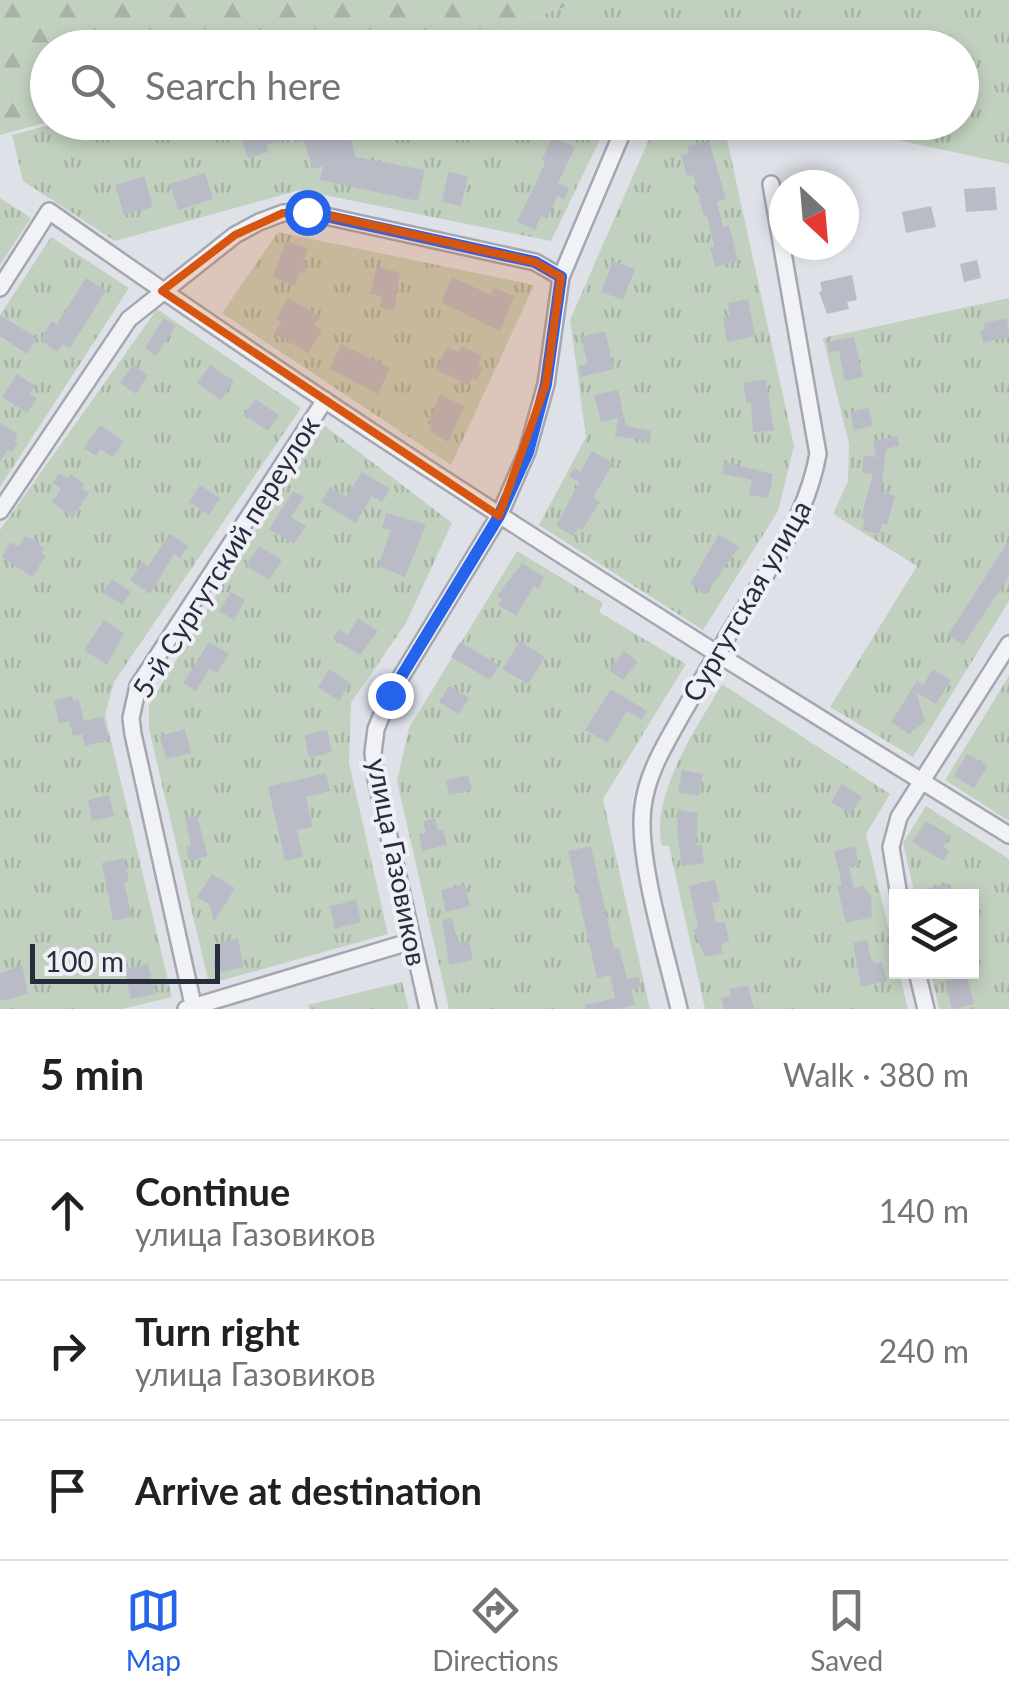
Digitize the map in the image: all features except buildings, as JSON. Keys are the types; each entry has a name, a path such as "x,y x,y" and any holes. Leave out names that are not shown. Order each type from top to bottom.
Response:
{"street":[{"name":"улица Газовиков","path":"428,1009 376,779 376,729 390,695 499,516 528,452 546,384 561,277 619,140"},
{"path":"0,288 49,212 499,516 716,655 1009,834"},
{"path":"0,511 129,318 235,234 284,214 307,212 535,262 561,277"},
{"name":"Сургутская улица","path":"680,1009 644,853 642,808 659,756 804,509 818,454 784,260"},
{"name":"5-й Сургутский переулок","path":"191,1008 133,734 133,701 138,686 325,400"},
{"path":"898,889 892,832 1009,644"},
{"path":"191,1008 412,941"},
{"path":"919,979 926,1009"}],"highlighted area":[{"path":"283,213 327,215 535,262 561,277 546,384 499,516 162,291 235,235"}],"green space":[{"path":"0,0 586,0 495,30 30,30 30,127 0,135"},
{"path":"586,0 1009,0 1009,164 897,140 979,140 979,30 495,30"},
{"path":"30,130 30,140 600,140 551,241 300,190 115,241 23,181 12,135"},
{"path":"649,140 727,140 794,446 778,511 703,630 539,525 586,437 570,320"},
{"path":"0,198 31,218 0,265"},
{"path":"278,232 534,285 451,465 222,313"},
{"path":"51,237 129,288 0,487 0,315"},
{"path":"1009,298 1009,601 913,757 830,707 917,566 833,514 848,481 849,444 823,338"},
{"path":"157,309 301,408 114,682 105,715 172,997 123,1009 0,1009 0,530"},
{"path":"321,423 452,523 406,623 351,703 349,763 388,934 209,984 149,729 149,705"},
{"path":"517,551 603,603 599,612 686,664 603,799 650,1009 449,1009 397,781 409,728"},
{"path":"1009,676 1009,821 945,780"},
{"path":"722,684 890,794 866,834 889,930 889,979 901,979 908,1009 705,1009 669,846 662,846 660,827 669,784"},
{"path":"926,806 1009,859 1009,1009 939,1009 933,979 979,979 979,889 913,889 903,843"},
{"path":"402,982 409,1009 309,1009 308,1005"}],"route":[{"path":"307,212 535,262 561,277 546,384 528,452 499,516 390,695"}]}
